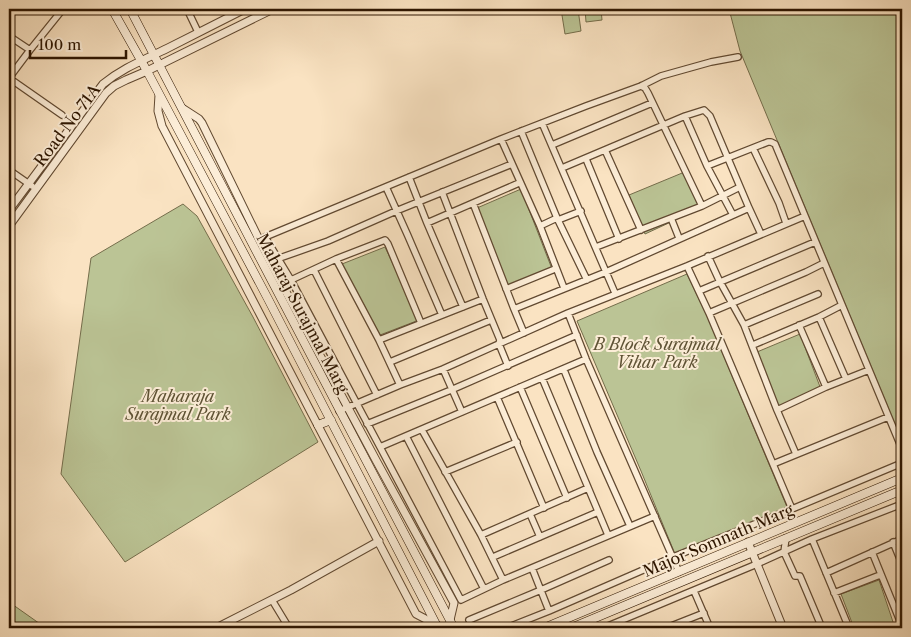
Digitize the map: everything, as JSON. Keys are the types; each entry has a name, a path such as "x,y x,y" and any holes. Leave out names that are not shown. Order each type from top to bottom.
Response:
{"main road":[{"name":"Maharaj Surajmal Marg","path":"112,9 147,71 267,298 437,627"},
{"name":"Maharaj Surajmal Marg","path":"130,9 182,108 270,263 339,411 454,628"},
{"path":"318,425 331,420"},
{"name":"Major Somnath Marg","path":"544,628 902,478"},
{"name":"Major Somnath Marg","path":"570,628 902,490"}],"street":[{"path":"62,115 9,78 63,9"},
{"path":"187,9 198,32"},
{"name":"Road No 71A","path":"9,210 103,84 140,60 154,55 198,32 231,12 245,9"},
{"name":"Road No 71A","path":"9,226 106,93 114,86 273,9"},
{"path":"9,36 30,50"},
{"path":"655,516 461,600 291,280 270,263 265,238 501,139 641,86 660,76 711,62 738,57"},
{"path":"641,86 645,88 664,125 702,206"},
{"name":"Maharaj Surajmal Marg","path":"159,95 158,111 162,126 416,614 437,627"},
{"path":"552,145 652,103"},
{"path":"182,108 202,123 270,263 454,603 450,620"},
{"path":"562,168 685,116 704,110 710,116 748,208 761,234"},
{"path":"685,116 707,166 733,215"},
{"path":"542,123 615,294"},
{"path":"521,131 558,219 587,280"},
{"path":"501,139 519,183 540,226 564,288"},
{"path":"707,166 768,142 775,144 902,449"},
{"path":"753,148 786,223"},
{"path":"605,150 641,230"},
{"path":"586,159 619,239"},
{"path":"270,263 328,241 512,164"},
{"path":"10,174 36,189"},
{"path":"409,177 426,223 462,307"},
{"path":"426,223 519,183"},
{"path":"386,187 442,315"},
{"path":"596,248 702,206 740,187"},
{"path":"442,192 500,340 498,344 508,366"},
{"path":"472,203 524,333"},
{"path":"514,309 606,272 748,208"},
{"path":"540,226 580,211"},
{"path":"339,411 443,369 568,313 687,266 805,216"},
{"path":"671,218 679,238"},
{"path":"291,280 336,259 385,240 421,323"},
{"path":"699,292 815,242"},
{"path":"708,256 753,345 777,410 796,454"},
{"path":"336,259 379,340 400,385"},
{"path":"709,313 824,263"},
{"path":"687,266 709,313 792,509"},
{"path":"506,289 555,268"},
{"path":"314,270 377,395"},
{"path":"744,325 818,294"},
{"path":"379,340 483,299"},
{"path":"753,345 819,317 842,305"},
{"path":"568,313 586,359 679,572"},
{"path":"819,317 846,379"},
{"path":"390,362 491,320"},
{"path":"800,325 826,387"},
{"path":"367,424 452,390 577,335"},
{"path":"380,447 586,359"},
{"path":"443,369 462,412"},
{"path":"564,370 597,452 630,526"},
{"path":"777,410 826,387 869,370"},
{"path":"542,378 608,536"},
{"path":"520,387 567,498"},
{"path":"497,397 544,508"},
{"path":"773,464 888,417"},
{"path":"422,430 504,580"},
{"path":"406,436 484,589"},
{"path":"445,472 517,442"},
{"path":"506,628 517,626 673,557 902,462"},
{"path":"481,536 588,488"},
{"path":"603,628 694,591 812,539 902,504"},
{"path":"493,557 598,512"},
{"path":"530,514 540,537"},
{"path":"786,538 784,552 795,576 800,576 822,628"},
{"path":"812,539 849,628"},
{"path":"826,573 902,539"},
{"path":"216,628 272,600 379,541"},
{"path":"748,542 783,628"},
{"path":"893,542 902,564"},
{"path":"872,552 902,626"},
{"path":"469,620 609,560"},
{"path":"532,568 549,611"},
{"path":"834,593 880,575"},
{"path":"694,591 710,628"},
{"path":"272,600 288,628"},
{"path":"666,628 704,613"}],"green space":[{"path":"561,9 578,9 581,31 565,34"},
{"path":"585,9 601,9 602,20 586,22"},
{"path":"729,9 902,9 902,441 740,51"},
{"path":"687,171 701,208 645,234 629,195"},
{"path":"521,189 552,269 508,286 477,208"},
{"name":"Maharaja Surajmal Park","path":"183,204 197,216 253,317 318,442 125,562 61,474 91,258"},
{"path":"385,247 419,320 380,335 342,264"},
{"name":"B Block Surajmal Vihar Park","path":"687,274 707,316 787,507 675,554 577,321"},
{"path":"800,334 822,392 780,410 757,352"},
{"path":"879,580 895,628 854,628 841,594"},
{"path":"9,602 43,626 39,628 9,628"}]}
